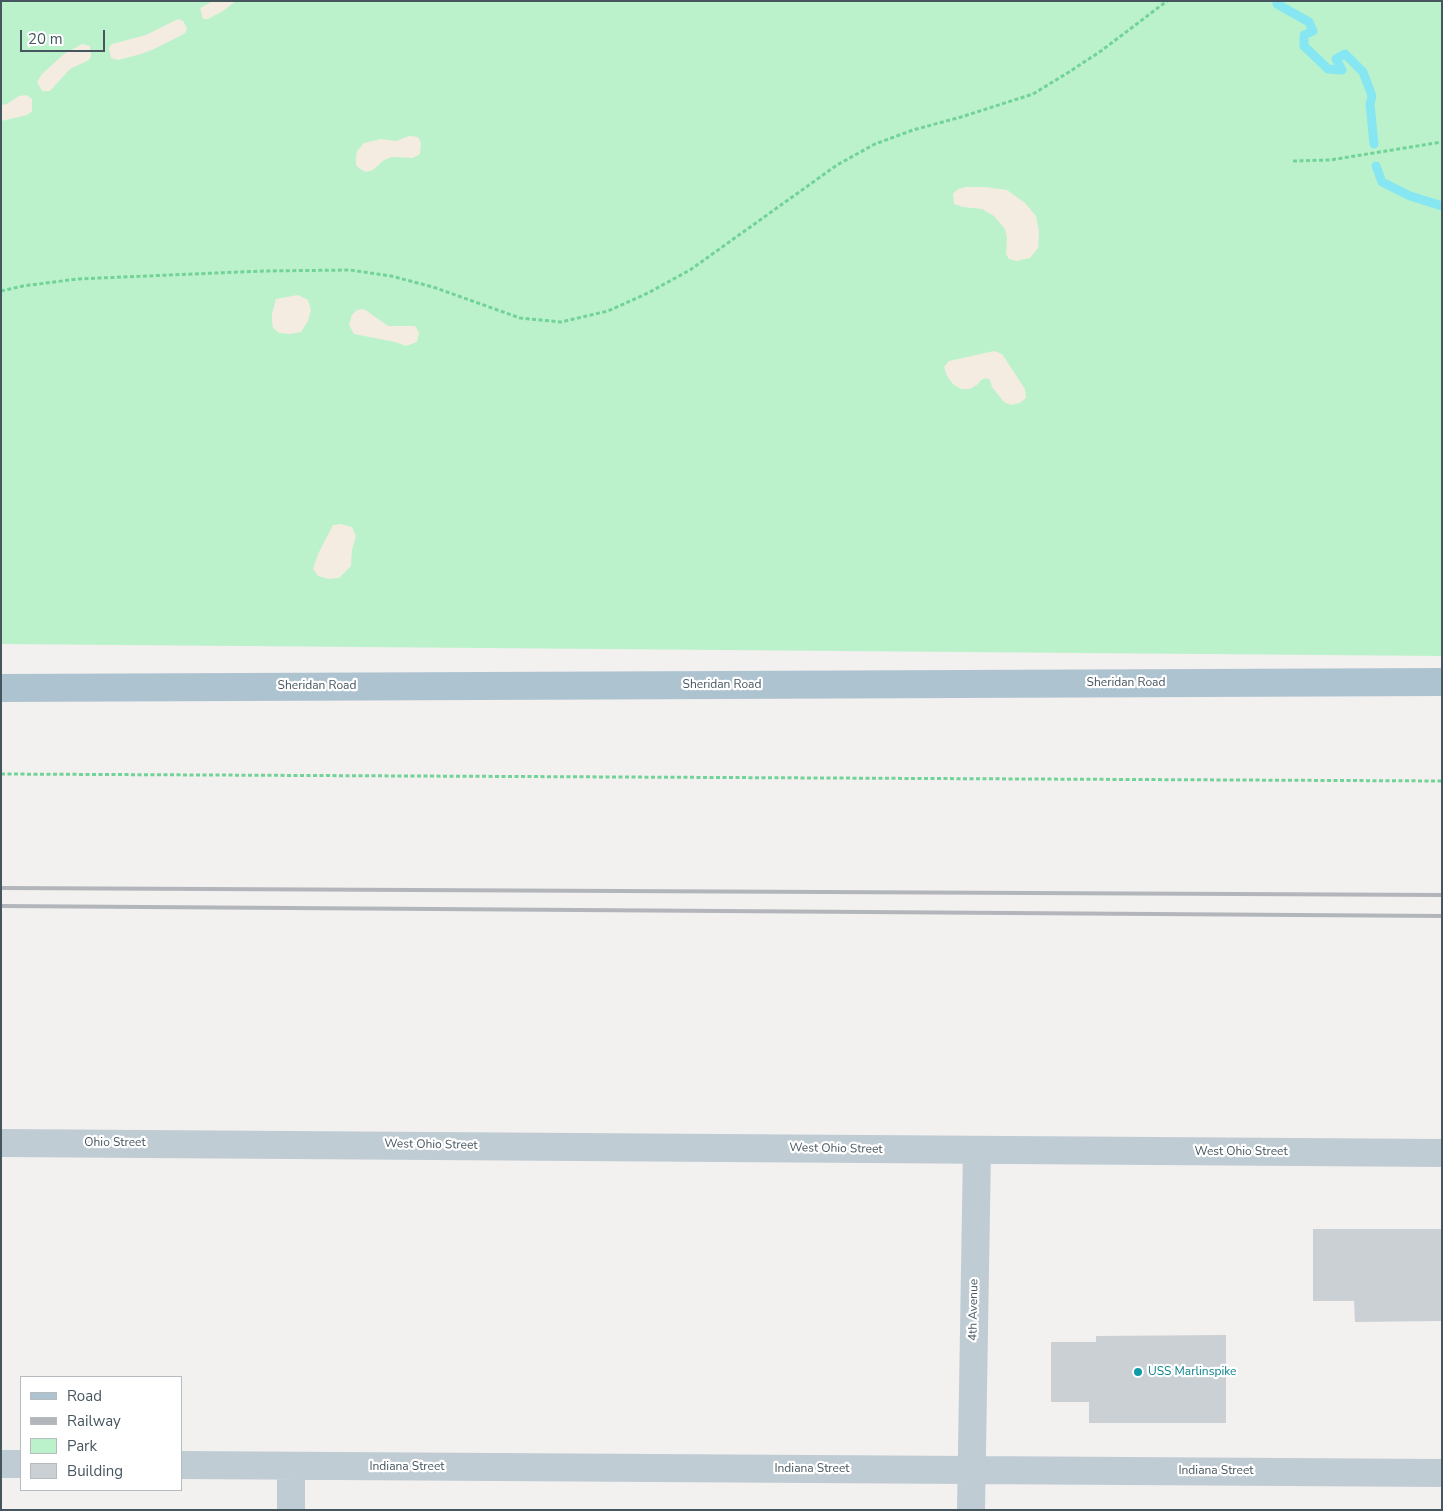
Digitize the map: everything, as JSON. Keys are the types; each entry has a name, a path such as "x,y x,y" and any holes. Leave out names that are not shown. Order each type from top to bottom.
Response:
{"main road":[{"name":"Sheridan Road","path":"1,688 1442,682"}],"street":[{"name":"Ohio Street","path":"1,1143 230,1143"},
{"name":"West Ohio Street","path":"230,1143 1442,1153"},
{"name":"4th Avenue","path":"971,1510 977,1150"},
{"path":"1,1464 20,1464"},
{"name":"Indiana Street","path":"182,1465 1442,1473"},
{"path":"291,1466 291,1510"}],"path":[{"path":"1,292 23,286 77,279 263,271 350,270 391,276 433,287 520,318 561,322 608,311 648,293 690,270 837,165 875,144 913,130 1033,94 1069,72 1167,1"},
{"path":"1293,161 1330,160 1442,142"},
{"path":"1,774 1442,781"}],"green space":[{"path":"1,1 1442,1 1442,656 1,644"}],"sand":[{"path":"213,1 236,1 223,11 208,19 203,19 200,8"},
{"path":"178,19 183,21 187,28 186,32 182,35 141,54 118,60 111,58 109,48 112,44 146,35"},
{"path":"82,44 90,46 91,56 89,60 70,69 50,91 42,91 37,82 42,74 64,54"},
{"path":"27,95 32,99 32,111 27,115 1,121 1,105 7,104 19,96"},
{"path":"409,136 418,137 421,143 420,154 413,158 392,157 384,160 373,170 366,172 356,165 357,151 364,143 381,139 396,141"},
{"path":"966,187 1007,190 1025,203 1036,216 1039,232 1038,248 1030,258 1016,261 1009,259 1006,254 1007,238 1005,229 994,216 982,209 954,204 953,194 958,189"},
{"path":"298,295 308,300 311,310 308,321 301,332 291,334 279,333 273,328 272,321 276,299"},
{"path":"364,309 388,326 415,326 419,333 417,342 406,346 354,334 349,325 352,315 357,310"},
{"path":"994,351 1002,354 1025,389 1026,398 1020,403 1011,405 1004,402 992,387 990,380 986,378 970,389 961,389 953,384 947,376 944,367 949,361"},
{"path":"340,524 352,527 356,536 352,550 351,566 339,578 329,579 318,576 313,569 318,554 333,525"}],"building":[{"path":"1313,1229 1442,1229 1442,1321 1355,1322 1354,1301 1313,1301"},
{"name":"USS Marlinspike","path":"1226,1335 1226,1423 1089,1423 1089,1402 1051,1402 1051,1342 1096,1342 1096,1336"}],"waterway":[{"path":"1277,1 1277,4 1309,22 1313,31 1304,35 1304,46 1328,69 1342,70 1336,59 1345,54 1363,72 1372,96 1370,104 1374,144"},
{"path":"1376,166 1382,182 1410,196 1442,206"}],"railway":[{"path":"1,888 1442,895"},
{"path":"1,906 1442,916"}],"place":[{"name":"USS Marlinspike","path":"1138,1372"}]}
